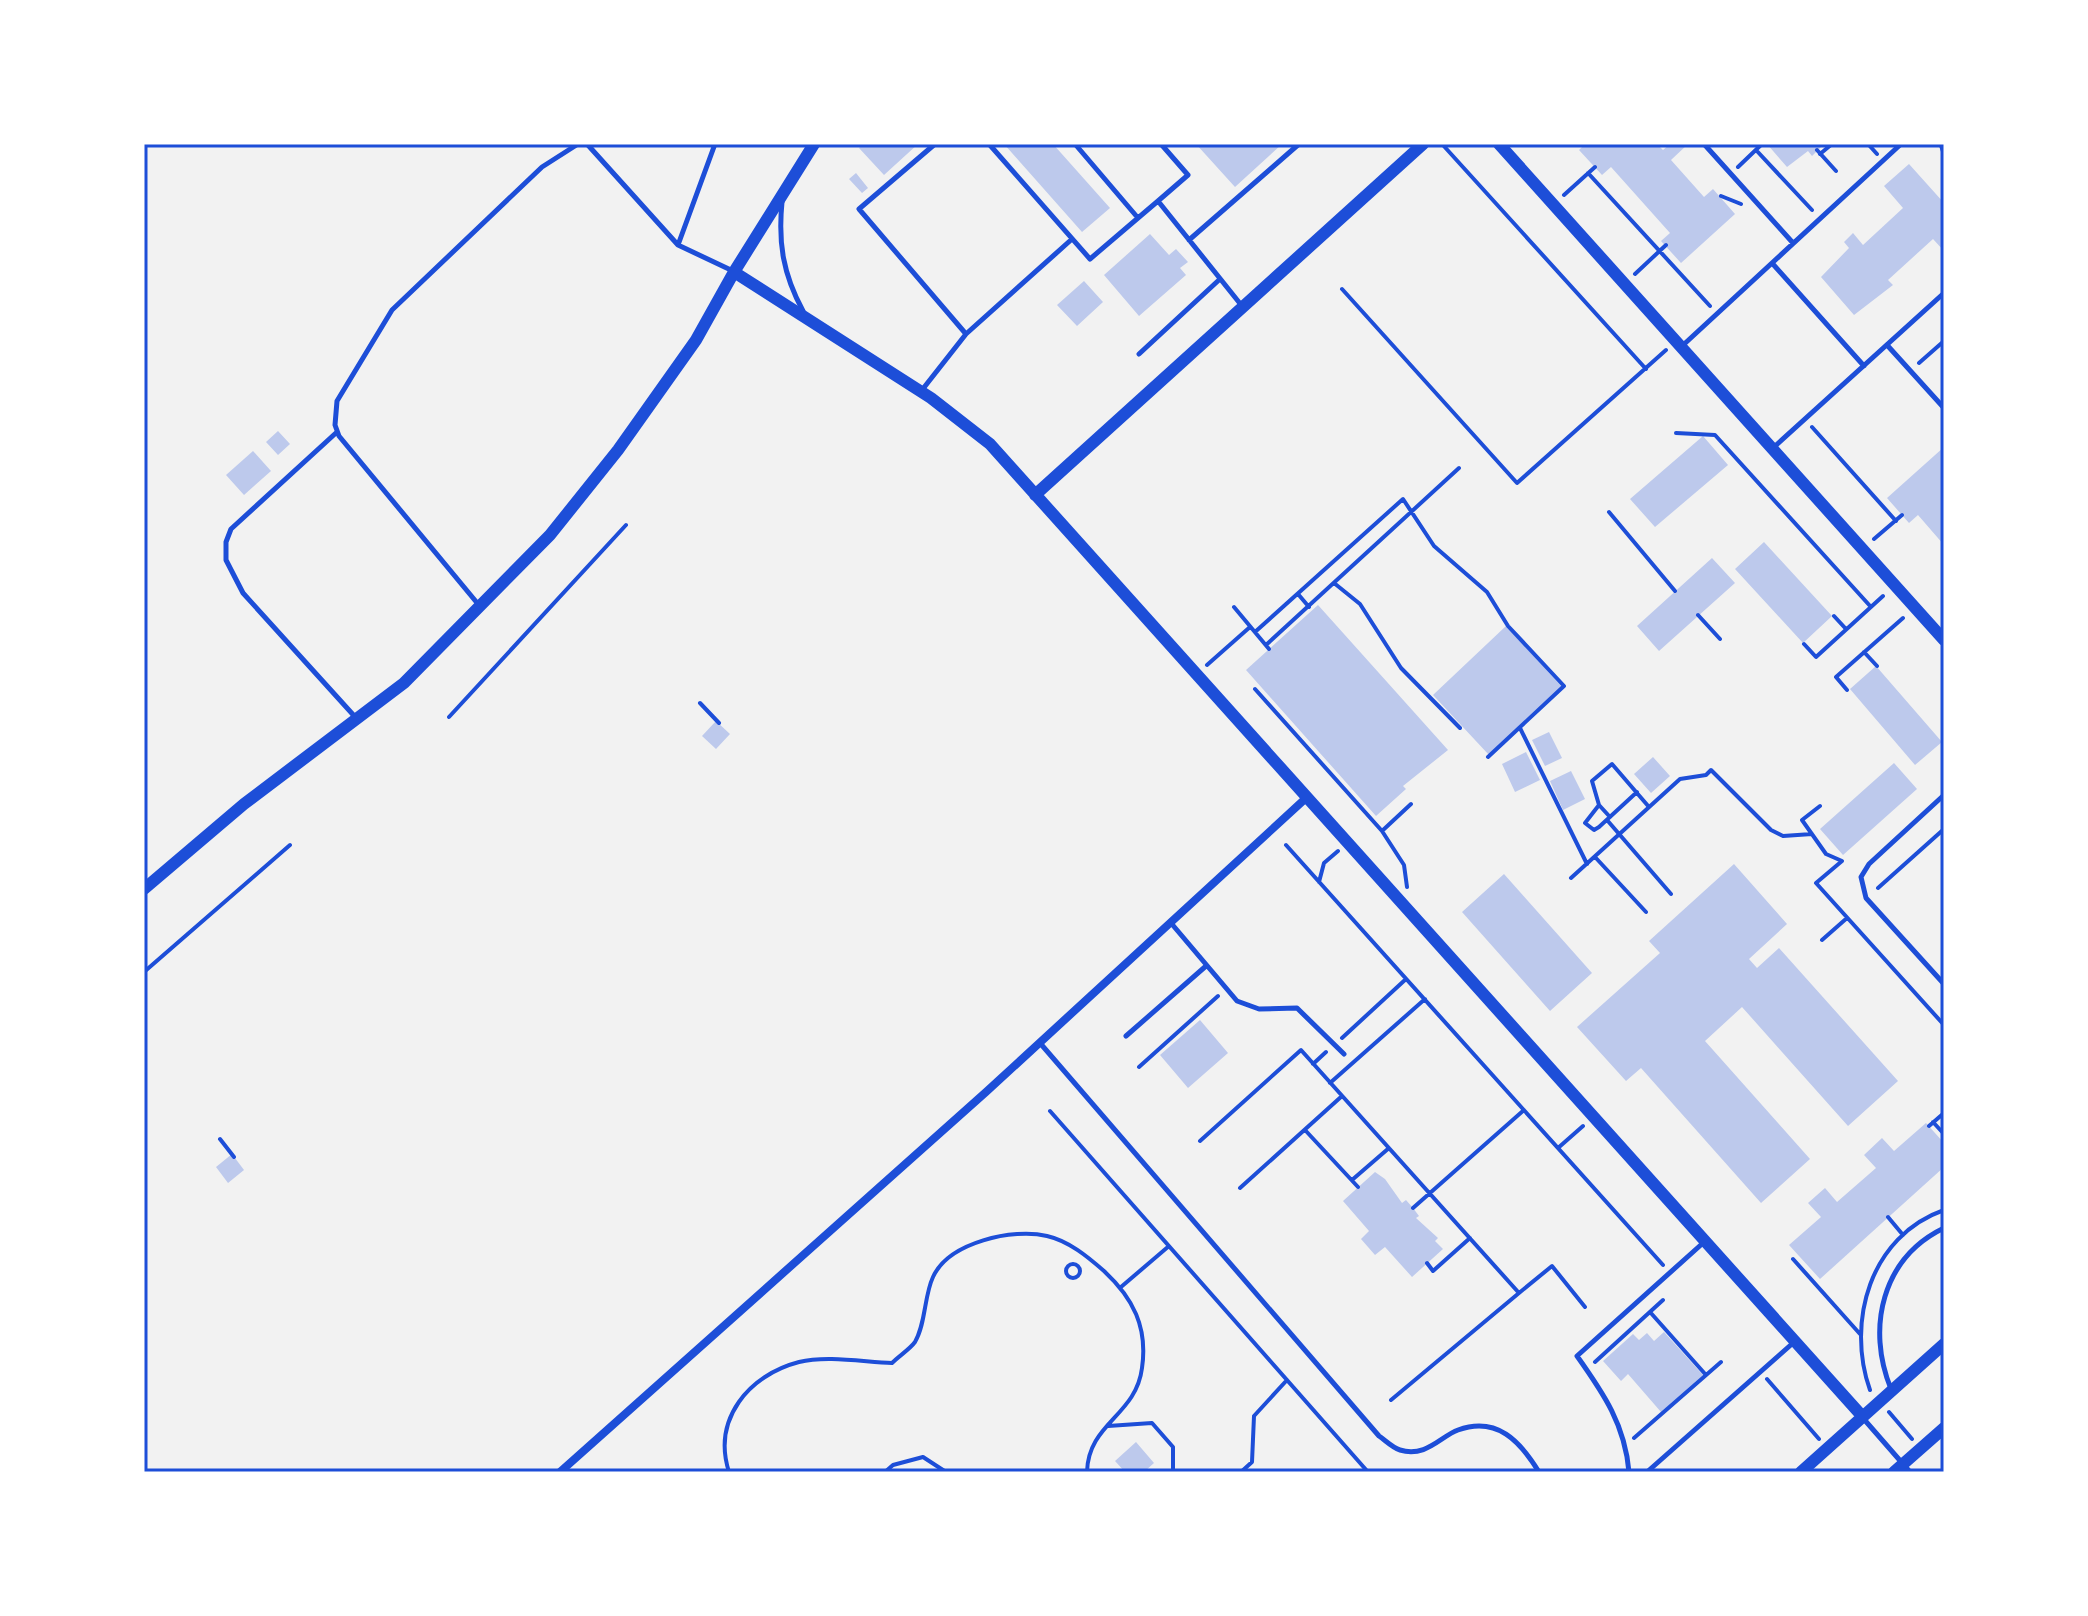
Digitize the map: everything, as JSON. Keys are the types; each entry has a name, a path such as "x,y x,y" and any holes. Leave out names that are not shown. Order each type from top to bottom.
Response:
{"street":[{"path":"144,889 244,804 404,683 482,608 550,535 618,450 696,340 734,272 814,144"},
{"path":"1499,144 1944,640"},
{"path":"1035,495 1419,145"},
{"path":"734,272 921,391 990,444 1305,799 1862,1416"},
{"path":"560,1472 1040,1043 1305,799"},
{"path":"1801,1472 1944,1344"},
{"path":"1903,1469 1944,1428"}],"lane":[{"path":"482,608 337,432 337,401 392,310 542,167 578,144"},
{"path":"587,144 678,245 734,272"},
{"path":"678,245 715,144"},
{"path":"935,144 859,209 966,334"},
{"path":"989,144 1090,259 1188,175 1161,144"},
{"path":"1075,144 1138,218"},
{"path":"1189,240 1299,144"},
{"path":"1704,144 1793,243"},
{"path":"1679,344 1717,313 1901,144"},
{"path":"1941,144 1944,153"},
{"path":"782,195 782,260 788,284 807,319"},
{"path":"1158,201 1243,307"},
{"path":"921,391 966,334 1072,239"},
{"path":"1772,263 1864,366"},
{"path":"1139,354 1220,279"},
{"path":"1772,448 1944,293"},
{"path":"1887,345 1944,408"},
{"path":"337,432 231,529 226,542 226,560 243,593 358,719"},
{"path":"1944,795 1869,864 1861,877 1866,898 1944,984"},
{"path":"1171,923 1225,990 1246,1006 1297,1008 1344,1054"},
{"path":"1126,1036 1206,966"},
{"path":"1040,1043 1379,1436 1401,1451 1435,1447 1456,1430 1489,1426 1506,1432 1524,1449 1539,1472"},
{"path":"1891,1390 1880,1363 1878,1327 1882,1302 1904,1257 1925,1237 1944,1228"},
{"path":"1629,1472 1627,1445 1613,1407 1577,1356 1705,1242"},
{"path":"1647,1472 1795,1342"},
{"path":"1862,1416 1903,1469"}],"path":[{"path":"1442,144 1646,369"},
{"path":"1730,174 1762,144"},
{"path":"1832,144 1819,152 1836,171"},
{"path":"1756,150 1820,219"},
{"path":"1554,205 1595,167"},
{"path":"1588,173 1717,313"},
{"path":"1624,283 1666,245"},
{"path":"1342,289 1517,483 1646,369 1679,344"},
{"path":"1910,371 1944,341"},
{"path":"1805,419 1896,521"},
{"path":"1676,433 1715,435 1871,607"},
{"path":"1234,607 1268,647 1459,468"},
{"path":"1255,632 1403,499 1434,546 1487,592 1508,626 1564,686 1488,757"},
{"path":"1609,512 1675,591"},
{"path":"1863,549 1902,515"},
{"path":"449,717 626,525"},
{"path":"1334,583 1360,604 1401,668 1460,728"},
{"path":"1298,594 1309,607"},
{"path":"1804,644 1816,657 1885,595"},
{"path":"1698,615 1720,639"},
{"path":"1834,616 1846,630"},
{"path":"1847,690 1836,677 1905,616"},
{"path":"1196,675 1250,627"},
{"path":"1864,652 1877,666"},
{"path":"1255,689 1382,831 1404,865 1408,891"},
{"path":"700,703 719,723"},
{"path":"1520,728 1587,864"},
{"path":"1649,807 1612,764 1592,781 1599,805 1671,894"},
{"path":"1571,878 1680,779 1706,775 1711,770 1771,830 1783,836 1812,834"},
{"path":"1599,805 1585,823 1594,830 1637,792"},
{"path":"1382,831 1411,804"},
{"path":"1820,806 1802,820 1826,854 1842,861 1816,883 1944,1025"},
{"path":"1878,888 1944,829"},
{"path":"1319,882 1324,863 1346,844"},
{"path":"144,972 290,845"},
{"path":"1286,845 1670,1273"},
{"path":"1595,857 1646,912"},
{"path":"1822,940 1847,918"},
{"path":"1313,1064 1407,979"},
{"path":"1139,1067 1225,990"},
{"path":"1330,1083 1425,999"},
{"path":"1200,1141 1301,1050 1519,1293"},
{"path":"1240,1188 1342,1096"},
{"path":"1413,1208 1524,1110"},
{"path":"1050,1111 1368,1472"},
{"path":"1944,1113 1931,1124 1944,1134"},
{"path":"1558,1148 1593,1118"},
{"path":"1304,1130 1358,1187"},
{"path":"220,1139 234,1157"},
{"path":"1352,1180 1389,1148"},
{"path":"1888,1217 1903,1235"},
{"path":"729,1472 724,1456 732,1410 760,1378 802,1361 892,1363 915,1342 934,1274 961,1249 1002,1234 1048,1236 1083,1253 1132,1301 1144,1333 1142,1370 1128,1404 1090,1444 1087,1472"},
{"path":"1427,1263 1433,1271 1470,1238"},
{"path":"1121,1287 1169,1246"},
{"path":"1076,1264 1083,1253"},
{"path":"1793,1259 1860,1334"},
{"path":"1391,1400 1552,1266 1585,1307"},
{"path":"1595,1362 1663,1300"},
{"path":"1650,1312 1706,1375"},
{"path":"1627,1445 1721,1362"},
{"path":"1760,1372 1821,1441"},
{"path":"1241,1472 1252,1462 1254,1416 1287,1380"},
{"path":"1869,1388 1921,1448"},
{"path":"1107,1426 1152,1423 1173,1447 1173,1472"},
{"path":"885,1472 893,1465 923,1457 946,1472"}],"building":[{"path":"863,144 918,144 884,175 859,148"},
{"path":"1004,144 1053,144 1110,208 1082,232"},
{"path":"1196,144 1282,144 1235,187"},
{"path":"1585,144 1657,144 1663,150 1670,144 1688,144 1671,160 1704,197 1713,189 1735,214 1681,263 1661,241 1670,233 1611,167 1602,175 1579,150"},
{"path":"1767,144 1824,144 1812,156 1808,151 1787,167"},
{"path":"1909,164 1944,203 1944,251 1933,239 1888,280 1893,285 1854,315 1821,277 1849,248 1844,242 1853,233 1863,245 1903,208 1884,186"},
{"path":"856,173 868,188 862,193 849,179"},
{"path":"1150,234 1169,255 1176,249 1188,262 1180,268 1186,275 1139,316 1104,275"},
{"path":"1084,281 1103,302 1077,326 1057,305"},
{"path":"278,431 290,444 278,455 266,442"},
{"path":"1703,436 1728,465 1655,527 1630,499"},
{"path":"1944,447 1944,545 1918,515 1909,523 1887,498"},
{"path":"253,451 271,471 244,495 226,475"},
{"path":"1764,542 1832,616 1803,643 1735,569"},
{"path":"1712,558 1735,583 1659,651 1637,626"},
{"path":"1318,605 1448,750 1403,786 1406,789 1376,816 1246,670"},
{"path":"1506,626 1562,687 1489,755 1433,695"},
{"path":"1876,666 1942,742 1915,765 1850,689"},
{"path":"716,721 730,734 716,749 702,736"},
{"path":"1549,732 1562,758 1545,766 1532,740"},
{"path":"1526,752 1540,780 1515,792 1502,764"},
{"path":"1653,757 1670,776 1651,793 1634,774"},
{"path":"1894,763 1917,789 1843,855 1820,829"},
{"path":"1571,771 1585,799 1563,810 1550,781"},
{"path":"1734,864 1787,924 1749,959 1757,968 1779,948 1898,1081 1848,1126 1742,1007 1705,1041 1810,1159 1761,1203 1641,1068 1626,1081 1577,1027 1660,953 1649,941"},
{"path":"1504,874 1592,973 1550,1011 1462,912"},
{"path":"1200,1020 1228,1053 1188,1088 1160,1055"},
{"path":"1926,1123 1944,1143 1944,1167 1820,1279 1789,1245 1821,1217 1808,1203 1825,1188 1837,1202 1876,1168 1864,1155 1882,1138 1894,1151"},
{"path":"232,1154 244,1170 228,1183 216,1167"},
{"path":"1375,1172 1385,1179 1402,1203 1406,1200 1419,1216 1416,1218 1438,1238 1435,1241 1443,1249 1412,1277 1385,1247 1375,1255 1361,1239 1369,1231 1343,1201"},
{"path":"1664,1332 1703,1375 1661,1412 1628,1374 1621,1381 1603,1361 1633,1334 1639,1340 1647,1333 1654,1341"},
{"path":"1136,1442 1154,1463 1144,1472 1125,1472 1115,1461"}]}
